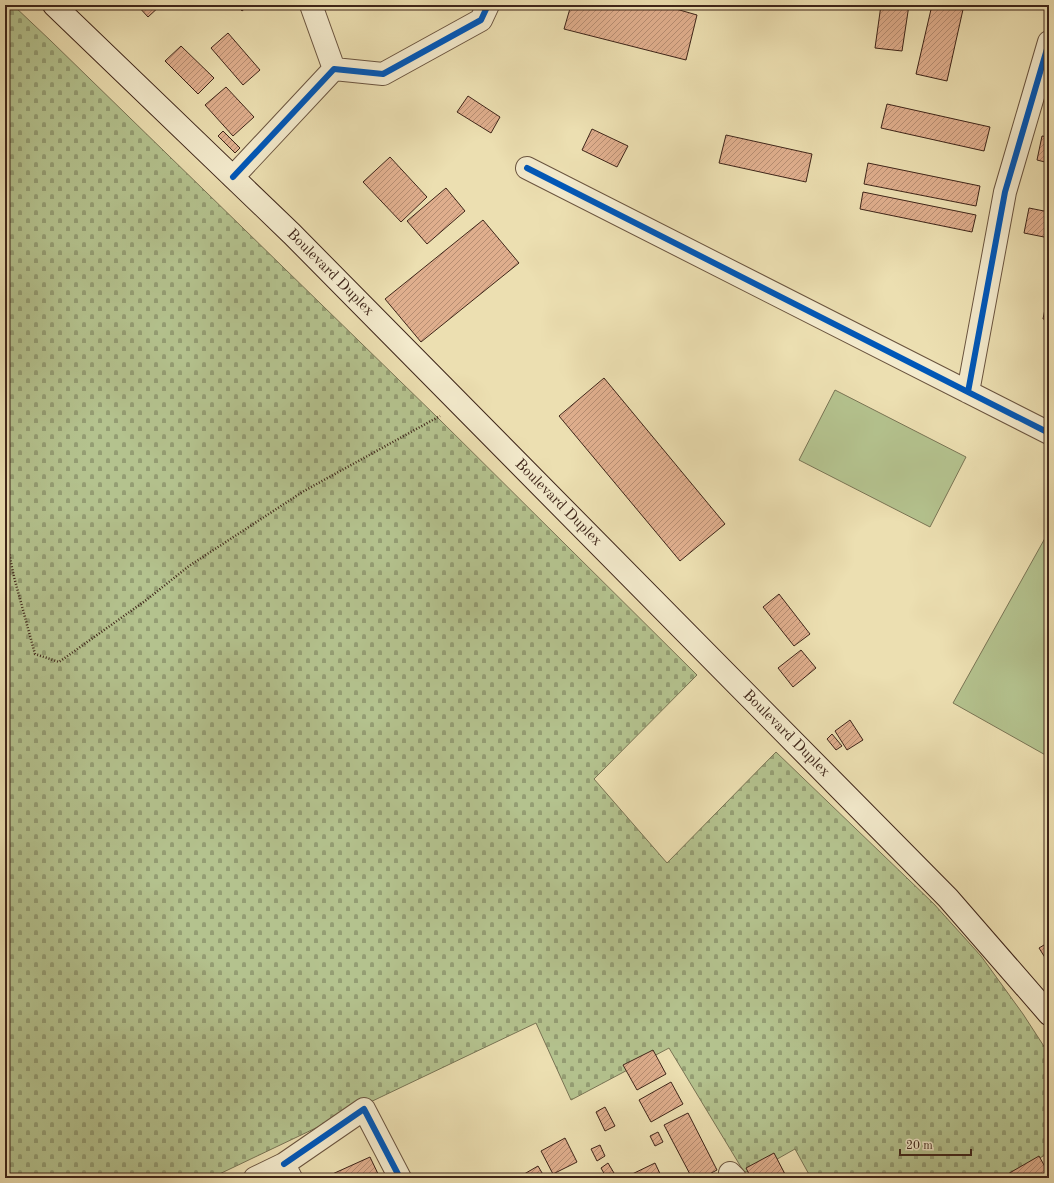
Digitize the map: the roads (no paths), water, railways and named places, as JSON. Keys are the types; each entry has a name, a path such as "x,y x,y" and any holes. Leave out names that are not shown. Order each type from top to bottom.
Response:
{"street":[{"name":"Boulevard Duplex","path":"54,5 292,234 948,898 1049,1014"},
{"path":"311,5 334,69"},
{"path":"334,69 383,74 481,20 488,5"},
{"path":"968,392 1005,192 1049,42"},
{"path":"233,177 334,69"},
{"path":"527,168 1049,433"},
{"path":"255,1178 288,1171 364,1109 400,1178"}]}
